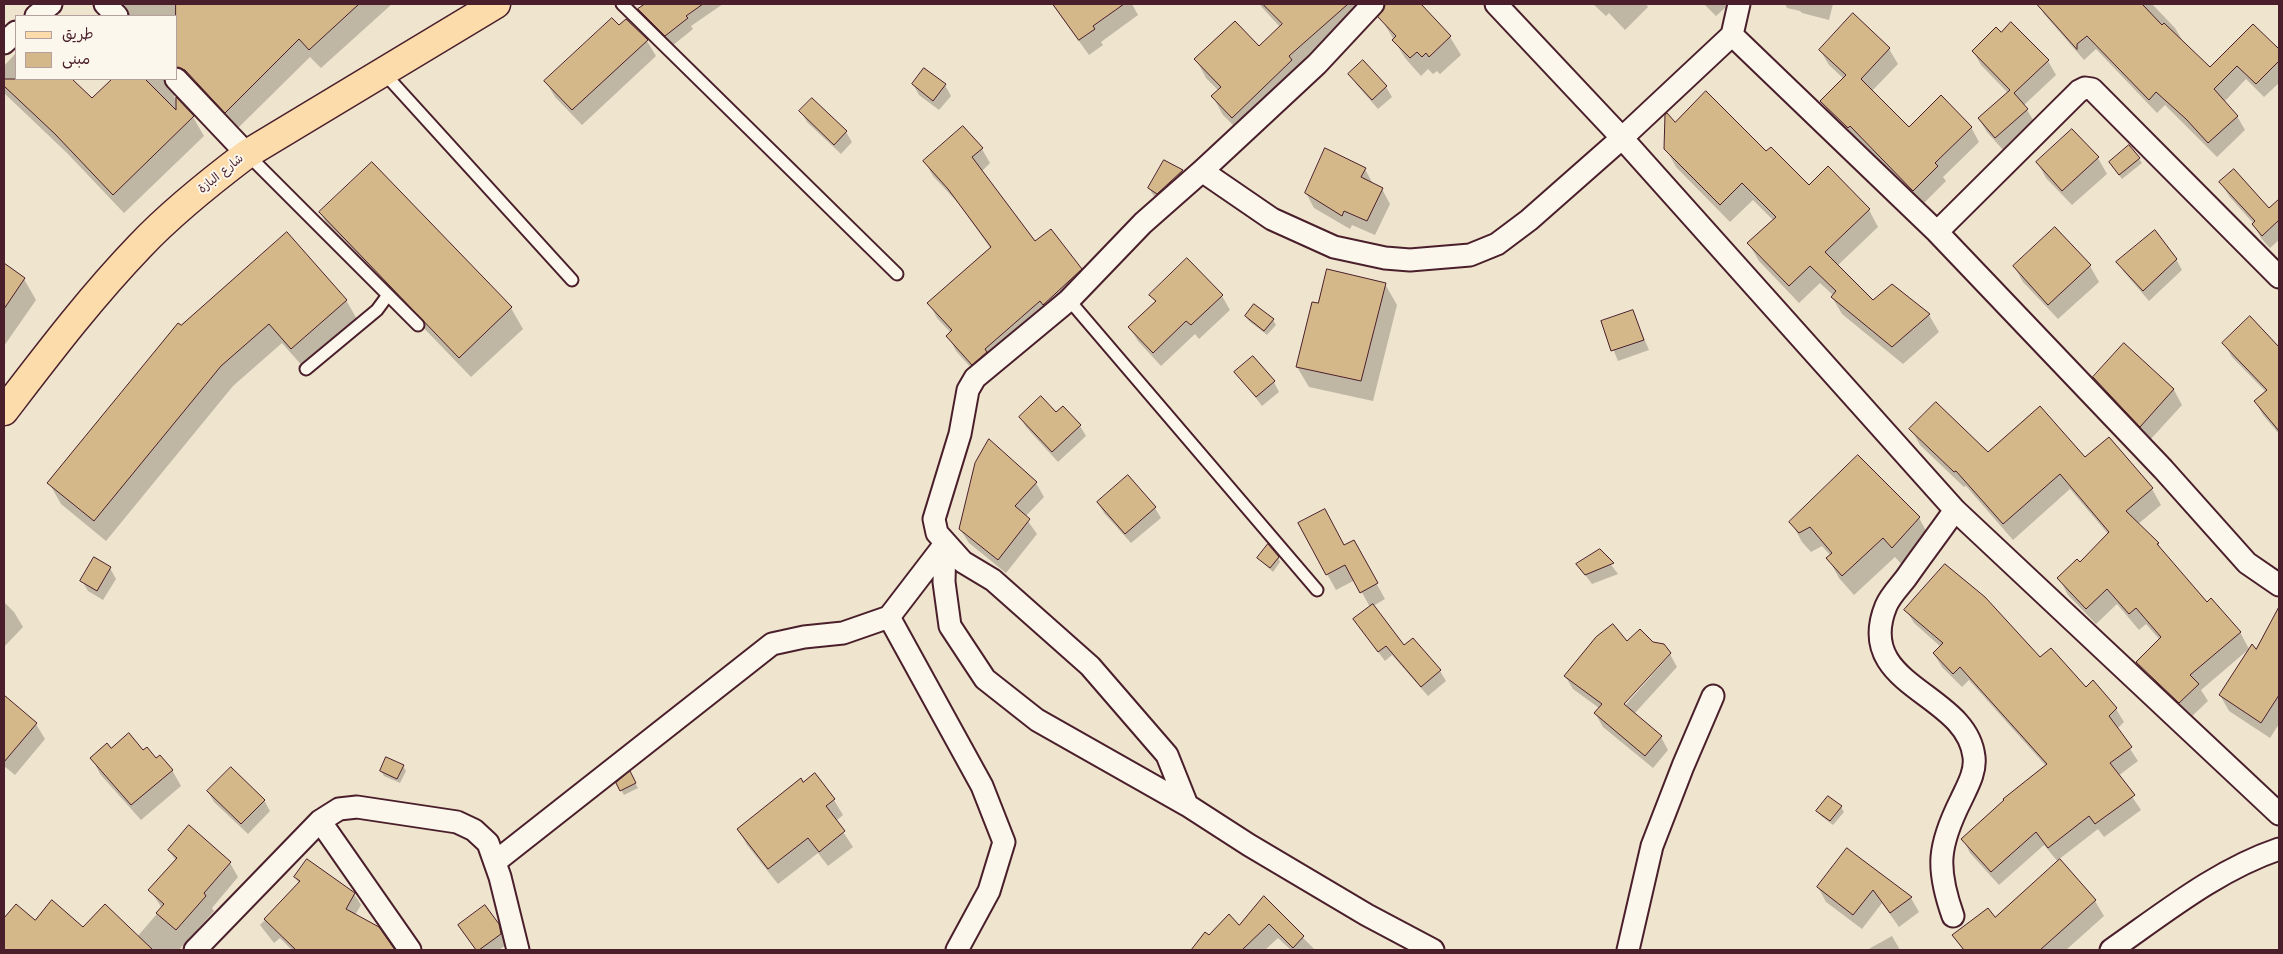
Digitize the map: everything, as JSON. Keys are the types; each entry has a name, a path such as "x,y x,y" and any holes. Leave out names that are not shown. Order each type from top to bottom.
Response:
{"main road":[{"name":"شارع البازة","path":"4,411 86,306 141,245 208,183 247,154 496,4"}],"street":[{"path":"37,15 51,4"},
{"path":"105,4 116,15"},
{"path":"1187,805 1167,755 1090,666 993,580 963,562 945,544 937,533 934,520 936,510 960,434 968,390 974,378 1069,300 1143,223 1202,171 1316,64 1373,4"},
{"path":"1496,4 1622,138 1955,510 2279,814"},
{"path":"1202,171 1272,219 1334,248 1385,258 1435,258 1470,255 1497,244 1530,220 1732,36 1739,4"},
{"path":"4,43 15,33"},
{"path":"1732,36 1937,232 2163,469 2247,563 2279,585"},
{"path":"177,80 247,154"},
{"path":"1937,232 2079,91 2086,88 2092,89 2279,277"},
{"path":"1953,916 1940,869 1943,840 1971,779 1974,759 1970,741 1954,718 1898,675 1882,649 1879,628 1887,604 1955,510"},
{"path":"495,862 772,644 804,637 843,634 889,617 945,544"},
{"path":"945,544 944,582 950,626 985,680 1037,720 1187,805 1248,845 1367,915 1434,950"},
{"path":"889,617 982,786 1004,842 989,891 957,950"},
{"path":"1628,950 1652,846 1683,766 1714,696"},
{"path":"194,950 320,821 339,809 357,808 457,822 474,830 488,843 495,862 518,950"},
{"path":"320,821 410,950"},
{"path":"2111,950 2194,892 2256,857 2279,849"}],"lane":[{"path":"622,4 897,274"},
{"path":"383,72 572,280"},
{"path":"247,154 418,326"},
{"path":"306,369 377,310 388,295"},
{"path":"1069,300 1317,590"}],"building":[{"path":"176,4 359,4 309,50 299,39 225,113 185,70 178,68 178,15 176,15"},
{"path":"645,4 703,4 686,16 688,18 665,36 638,9"},
{"path":"1053,4 1124,4 1093,26 1095,29 1079,40"},
{"path":"1263,4 1348,4 1289,56 1292,60 1232,118 1211,96 1221,87 1194,59 1235,21 1259,46 1282,24"},
{"path":"1385,4 1421,4 1451,36 1429,57 1426,53 1422,57 1417,52 1410,58 1392,40 1396,36 1378,17"},
{"path":"2037,4 2142,4 2162,25 2164,23 2210,67 2253,24 2279,49 2279,61 2256,84 2237,66 2214,89 2238,116 2208,143 2186,119 2156,92 2149,100 2087,36 2077,44 2077,49"},
{"path":"1853,13 1890,48 1861,79 1909,127 1941,95 1972,127 1935,163 1938,166 1913,191 1850,126 1848,128 1820,101 1846,75 1819,50"},
{"path":"612,18 619,25 626,19 648,40 572,110 544,81"},
{"path":"2011,22 2049,60 2014,93 2028,109 1995,138 1978,118 2010,90 1972,51 1996,27 2001,32"},
{"path":"1363,60 1387,86 1372,100 1348,74"},
{"path":"924,68 946,84 933,101 912,84"},
{"path":"4,79 73,80 92,98 111,80 146,80 176,110 176,97 194,116 113,195 55,134 4,86"},
{"path":"1706,91 1766,151 1771,147 1809,185 1828,166 1870,209 1825,252 1873,300 1892,284 1930,314 1892,347 1831,297 1836,291 1810,266 1789,286 1747,243 1776,217 1742,183 1720,205 1664,149 1665,114 1667,113 1675,122"},
{"path":"812,98 847,131 834,145 799,111"},
{"path":"963,126 983,148 972,157 1035,241 1051,229 1082,269 1043,305 1040,301 985,349 987,352 972,365 946,336 952,330 927,303 991,247 948,189 923,161"},
{"path":"2072,129 2099,157 2062,191 2036,162"},
{"path":"2129,145 2140,158 2119,175 2109,162"},
{"path":"1325,148 1366,168 1361,177 1383,188 1367,221 1344,211 1342,216 1305,193"},
{"path":"1164,160 1183,170 1157,194 1148,188"},
{"path":"372,162 512,307 459,358 319,212"},
{"path":"2234,169 2269,208 2279,199 2279,220 2262,236 2252,224 2255,221 2219,182"},
{"path":"2055,227 2091,265 2048,305 2013,266"},
{"path":"2155,230 2177,259 2143,291 2116,262"},
{"path":"287,232 347,300 291,349 269,324 221,366 94,521 47,483 178,323 181,325"},
{"path":"1187,258 1223,295 1191,325 1186,321 1153,353 1128,327 1156,301 1149,295"},
{"path":"4,263 25,278 4,309"},
{"path":"1327,269 1386,283 1361,381 1296,367 1312,302 1318,303"},
{"path":"1254,304 1274,319 1264,331 1245,316"},
{"path":"1633,310 1644,340 1611,351 1601,321"},
{"path":"2250,316 2279,347 2279,431 2254,401 2267,390 2222,343"},
{"path":"2124,343 2174,389 2140,427 2093,377"},
{"path":"1253,356 1275,381 1256,397 1234,372"},
{"path":"1041,396 1056,412 1063,406 1081,425 1052,452 1019,417"},
{"path":"1936,402 1988,452 2040,406 2085,457 2109,437 2153,488 2126,511 2159,543 2157,544 2207,602 2211,598 2241,632 2190,675 2199,684 2179,703 2136,662 2161,637 2136,608 2129,614 2107,589 2086,609 2057,578 2077,559 2080,562 2109,532 2060,474 2003,524 1956,471 1954,472 1909,429"},
{"path":"989,439 1037,482 1015,506 1030,519 998,560 959,529 975,463"},
{"path":"1858,455 1920,517 1892,548 1883,538 1842,576 1826,558 1832,553 1810,527 1799,533 1789,522"},
{"path":"1128,475 1156,507 1125,534 1097,502"},
{"path":"1325,509 1344,545 1354,540 1378,583 1360,593 1345,565 1326,575 1298,523"},
{"path":"1268,544 1279,557 1270,568 1257,558"},
{"path":"1600,549 1614,563 1585,575 1576,564"},
{"path":"94,557 111,567 97,591 80,581"},
{"path":"1945,564 1985,597 2040,657 2051,648 2086,687 2093,680 2117,708 2109,716 2132,747 2110,763 2135,795 2095,824 2089,816 2048,848 2036,832 1991,872 1961,839 2003,799 2047,764 1960,667 1953,674 1933,653 1943,643 1904,610"},
{"path":"1373,604 1404,645 1413,638 1441,670 1421,687 1386,646 1378,652 1353,619"},
{"path":"2279,607 2279,695 2261,723 2219,695 2252,644 2256,649"},
{"path":"1613,624 1627,641 1640,629 1653,642 1664,644 1671,653 1624,704 1662,736 1645,756 1594,713 1602,704 1564,676 1596,637"},
{"path":"4,695 37,723 4,762"},
{"path":"129,733 143,750 147,747 156,758 160,755 173,770 131,805 90,758 107,743 111,748"},
{"path":"386,757 404,765 397,779 380,771"},
{"path":"231,767 265,800 241,824 207,791"},
{"path":"630,771 636,783 620,791 616,783"},
{"path":"815,773 835,799 826,806 845,831 819,852 808,838 768,869 737,829 801,778 803,782"},
{"path":"1828,796 1842,806 1830,821 1816,811"},
{"path":"189,825 231,862 204,893 206,896 176,930 156,913 164,904 148,890 177,858 168,850"},
{"path":"1847,848 1912,897 1890,913 1873,890 1853,915 1817,887"},
{"path":"307,859 355,893 346,909 379,927 395,950 296,950 264,919 300,881 294,877"},
{"path":"2060,859 2096,900 2040,950 1964,950 1952,935 1988,908 1995,917"},
{"path":"1264,896 1304,936 1293,948 1269,924 1242,950 1191,950 1205,932 1209,935 1229,914 1239,925"},
{"path":"52,900 83,927 105,904 153,950 4,950 4,918 16,904 35,920"},
{"path":"485,905 499,924 501,934 479,950 476,950 458,925"}]}
